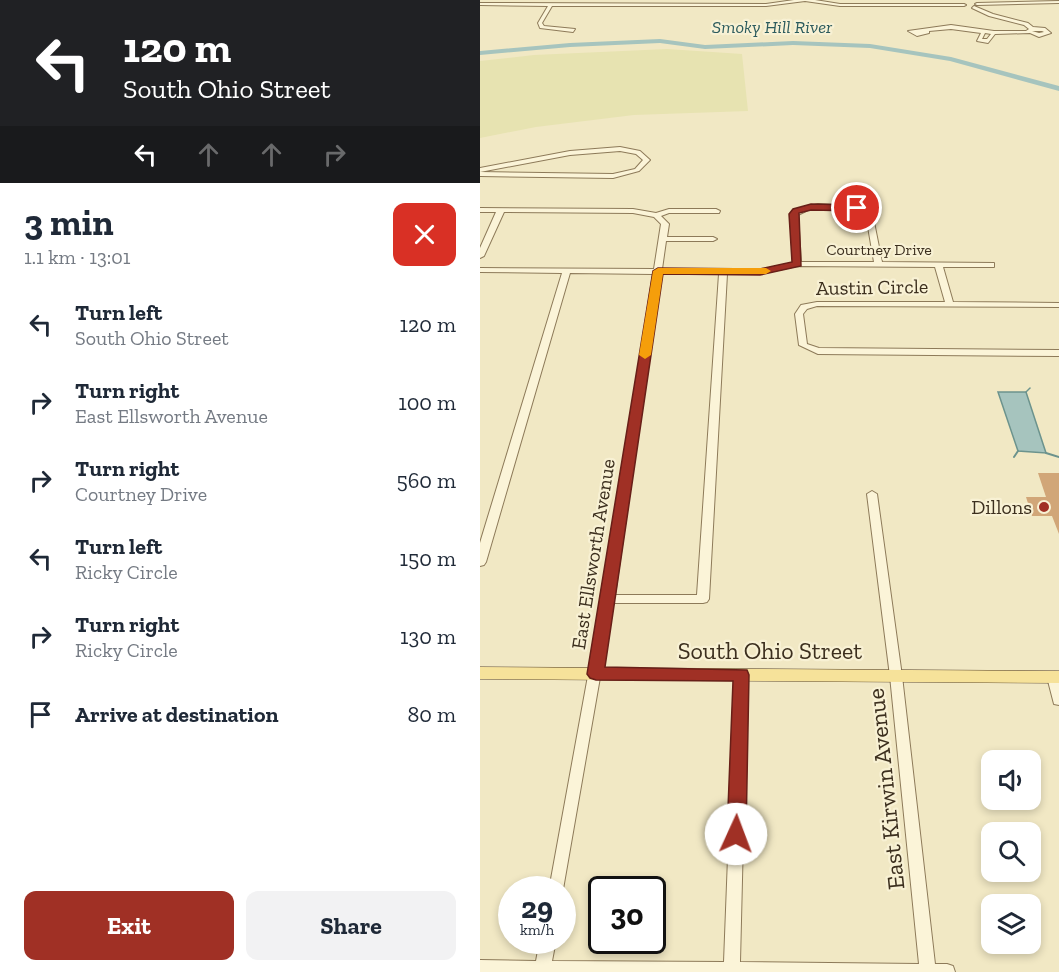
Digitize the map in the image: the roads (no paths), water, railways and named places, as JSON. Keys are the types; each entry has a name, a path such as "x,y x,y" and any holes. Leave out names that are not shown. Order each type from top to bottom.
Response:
{"main road":[{"name":"South Ohio Street","path":"480,673 1056,677"}],"street":[{"path":"480,3 606,2 766,5 805,0 840,5 950,2 975,6 1059,2"},
{"path":"545,28 540,23 551,4"},
{"path":"975,6 985,13 1026,24 1030,31 1039,35 1059,31"},
{"path":"985,13 1027,21 1048,32"},
{"path":"925,30 951,27 994,33 1040,29"},
{"path":"536,31 545,28 573,30"},
{"path":"984,32 979,40 983,42 988,41 994,33"},
{"path":"480,172 502,170 605,148 629,148 645,155 647,160 637,171 613,176 502,170"},
{"path":"797,264 794,214 800,209 811,207 857,208 868,214 878,263"},
{"path":"480,210 633,211 656,215 675,211 716,211"},
{"path":"480,256 501,210"},
{"name":"East Ellsworth Avenue","path":"560,876 596,674 664,239 666,224 656,215"},
{"path":"664,239 713,239"},
{"name":"Courtney Drive","path":"480,270 760,272 797,264 991,265"},
{"path":"938,264 950,304"},
{"path":"480,561 567,271"},
{"path":"608,599 703,599 723,272"},
{"name":"Austin Circle","path":"1059,305 811,305 800,310 798,314 800,341 807,348 818,351 1059,353"},
{"name":"East Kirwin Avenue","path":"872,494 896,676 928,972"},
{"path":"732,971 741,675"},
{"path":"1056,677 1059,700"},
{"path":"543,970 546,954"},
{"path":"480,968 947,972"}],"water":[{"path":"998,392 1026,392 1046,453 1018,451"}],"waterway":[{"name":"Smoky Hill River","path":"480,53 570,45 660,41 705,47 793,43 870,46 951,59 1059,89"},
{"path":"1026,392 1030,388"},
{"path":"1014,457 1018,451"},
{"path":"1046,453 1059,457"}],"place":[{"name":"Dillons","path":"1044,507"}]}
